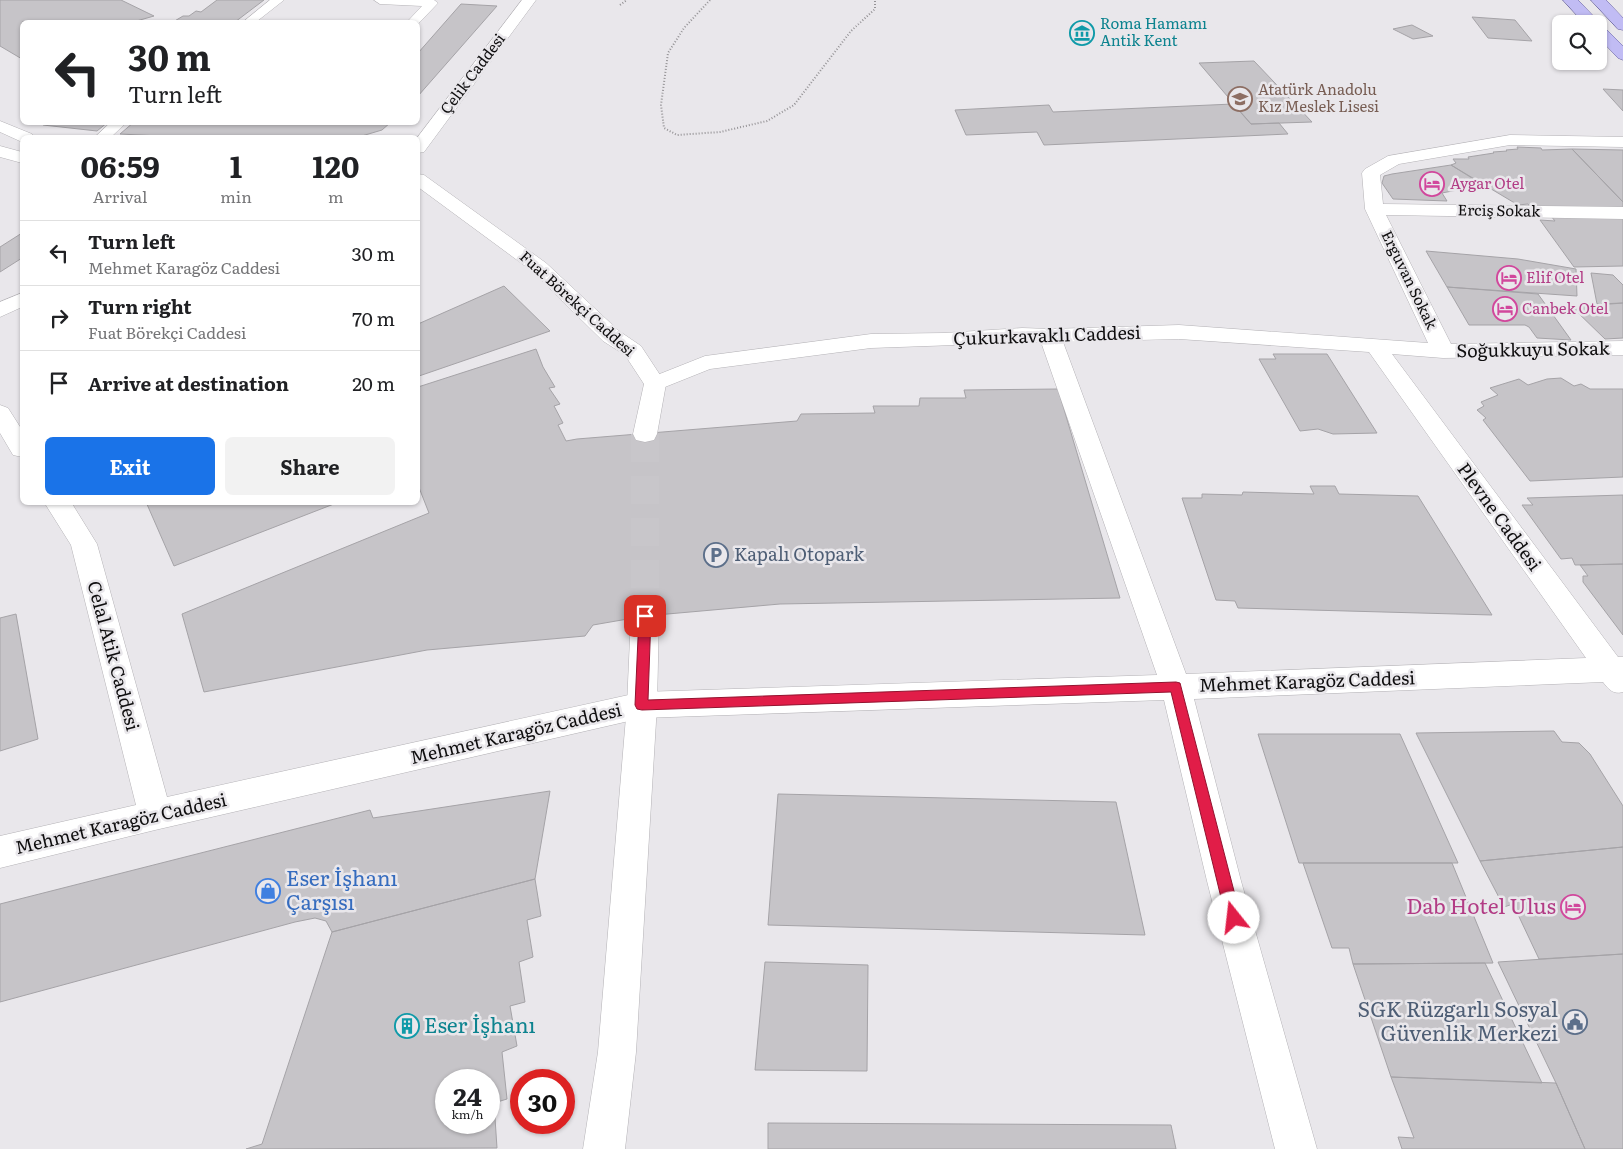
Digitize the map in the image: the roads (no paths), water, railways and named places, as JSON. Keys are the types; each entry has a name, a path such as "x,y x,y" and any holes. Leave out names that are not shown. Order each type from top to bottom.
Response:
{"main road":[{"path":"1570,0 1584,15"},
{"path":"1598,0 1623,26"},
{"path":"1607,38 1623,55"}],"street":[{"name":"Çelik Caddesi","path":"420,145 530,0"},
{"path":"0,126 20,135"},
{"path":"1374,209 1371,173 1394,160 1510,140 1623,142"},
{"path":"0,151 20,157"},
{"name":"Fuat Börekçi Caddesi","path":"420,180 539,267 611,336 633,352 655,384"},
{"name":"Erciş Sokak","path":"1374,209 1623,213"},
{"name":"Erguvan Sokak","path":"1374,209 1443,351"},
{"path":"0,311 20,299"},
{"name":"Çukurkavaklı Caddesi","path":"655,384 705,363 871,341 944,340 1022,335 1050,336 1179,332 1443,351"},
{"path":"1050,336 1176,687 1224,881 1296,1149"},
{"name":"Plevne Caddesi","path":"1376,347 1619,675"},
{"name":"Soğukkuyu Sokak","path":"1443,351 1623,348"},
{"path":"645,434 655,384"},
{"path":"0,413 20,446"},
{"name":"Celal Atik Caddesi","path":"59,505 84,544 155,815"},
{"path":"604,1149 617,1052 642,705 645,616"},
{"name":"Mehmet Karagöz Caddesi","path":"0,852 642,705 1176,687 1619,675"}],"lane":[{"path":"252,20 278,0"},
{"path":"380,0 432,3 415,20"},
{"path":"105,135 116,125"}],"tunnel":[{"path":"645,434 645,616"}],"place":[{"name":"Roma Hamamı Antik Kent","path":"1082,33"},
{"name":"Atatürk Anadolu Kız Meslek Lisesi","path":"1240,99"},
{"name":"Aygar Otel","path":"1432,184"},
{"name":"Elif Otel","path":"1509,278"},
{"name":"Canbek Otel","path":"1505,309"},
{"name":"Kapalı Otopark","path":"716,555"},
{"name":"Eser İşhanı Çarşısı","path":"268,891"},
{"name":"Dab Hotel Ulus","path":"1573,907"},
{"name":"SGK Rüzgarlı Sosyal Güvenlik Merkezi","path":"1575,1022"},
{"name":"Eser İşhanı","path":"407,1026"}]}
